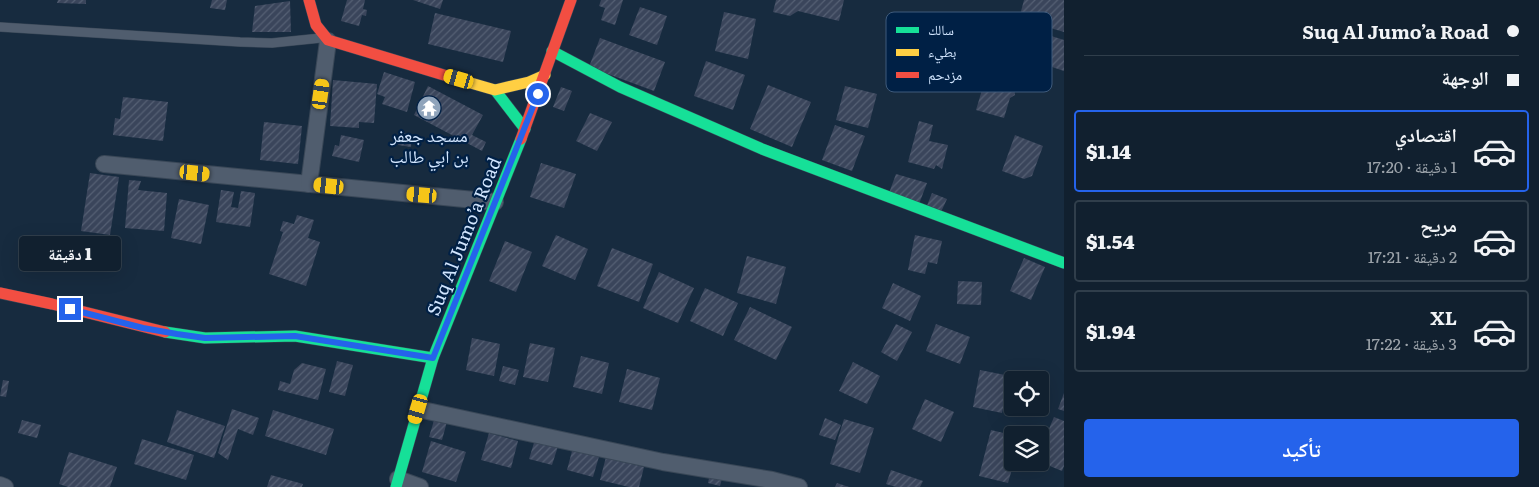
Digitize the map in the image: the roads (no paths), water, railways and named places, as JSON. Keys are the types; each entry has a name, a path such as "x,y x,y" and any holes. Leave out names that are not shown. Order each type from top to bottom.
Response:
{"street":[{"path":"309,0 315,20 326,39 309,184"},
{"name":"Suq Al Jumo’a Road","path":"397,483 433,358 494,202 525,129 571,0"},
{"path":"326,39 494,90 529,82 545,76"},
{"path":"552,51 620,87 762,150 1064,263"},
{"path":"494,90 525,129"},
{"path":"104,164 494,202"},
{"path":"0,293 52,304 143,328 177,334 205,338 295,336 433,358"},
{"path":"418,409 663,462 772,480 799,487"},
{"path":"397,483 420,487"},
{"path":"0,485 5,487"}],"lane":[{"path":"0,26 240,42 272,43 326,39"}],"place":[{"name":"مسجد جعفر بن ابي طالب","path":"429,108"}]}
